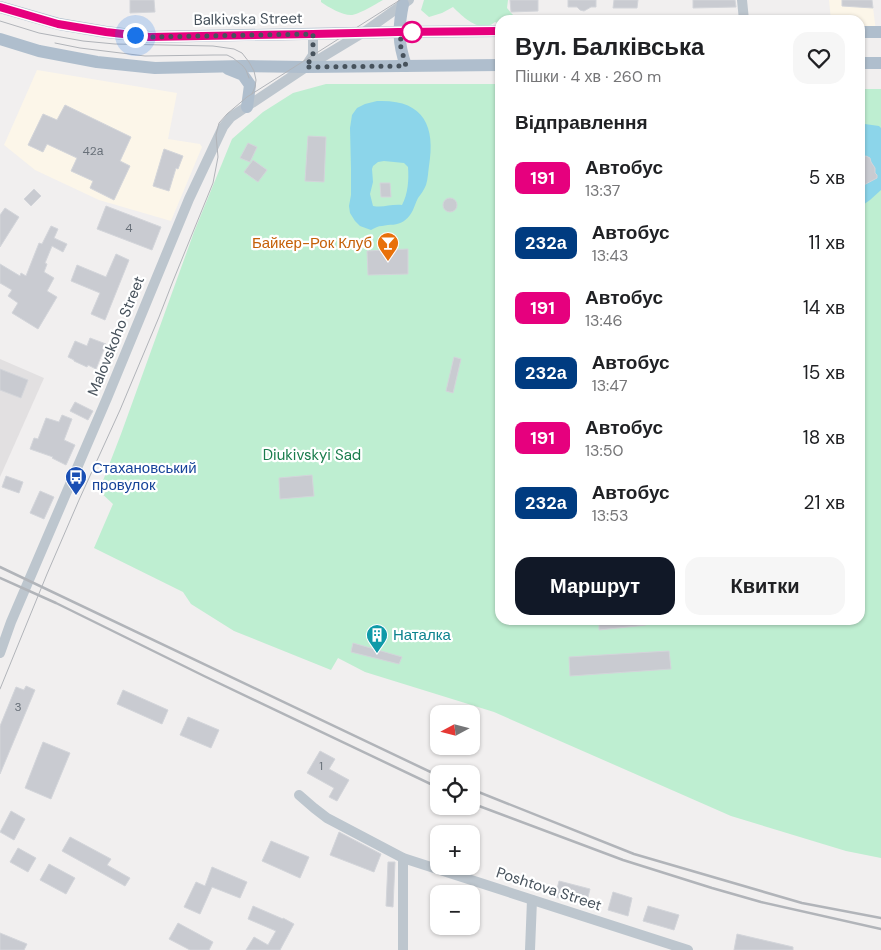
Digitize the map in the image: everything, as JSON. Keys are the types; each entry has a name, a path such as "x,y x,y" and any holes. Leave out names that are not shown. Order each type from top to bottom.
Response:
{"main road":[{"path":"406,2 398,32 406,66"},
{"name":"Balkivska Street","path":"0,7 58,24 149,37 495,31"},
{"path":"865,32 881,32"},
{"path":"0,39 39,51 97,62 155,68 495,65"},
{"path":"865,63 881,63"},
{"path":"223,67 243,75 250,85 247,107"}],"street":[{"path":"742,0 744,15"},
{"name":"Malovskoho Street","path":"0,653 11,622 107,398 188,199 223,127 231,117 306,67 364,32 406,2"},
{"path":"306,67 313,55 313,34"},
{"name":"Poshtova Street","path":"299,795 327,818 403,858 532,900 658,945 688,950"},
{"path":"403,858 403,950"},
{"path":"530,950 532,900"}],"shaded area":[{"path":"829,0 872,0 876,31 865,31 865,15 830,15"},
{"path":"37,70 177,93 168,139 200,144 202,147 171,221 99,200 35,170 4,145"},
{"path":"0,359 44,378 0,477"}],"green space":[{"path":"321,0 383,0 351,15 335,10 321,2"},
{"path":"424,0 508,0 507,8 513,15 495,15 495,22 488,26 483,26 469,21 453,7 429,17 421,10"},
{"name":"Diukivskyi Sad","path":"326,84 495,84 495,625 865,625 865,89 881,89 881,858 846,851 731,816 494,712 480,708 480,705 471,705 365,672 338,658 331,670 234,631 191,604 183,592 94,548 113,504 99,491 194,232 232,139 263,112 293,93"}],"water":[{"path":"377,101 393,102 416,110 423,117 428,127 431,151 427,183 412,213 401,223 379,226 371,230 360,226 355,221 350,213 349,206 351,195 350,128 352,115 357,108","holes":["384,161 404,163 408,167 408,182 406,196 402,205 373,206 370,194 373,182 373,166 378,162"]},
{"path":"865,124 881,128 881,190 865,204"}],"building":[{"path":"130,0 154,0 155,12 130,13"},
{"path":"510,0 538,0 538,11 511,12"},
{"path":"568,0 596,0 596,7 591,7 584,11 577,7 568,7"},
{"path":"614,0 638,0 637,8 613,8"},
{"path":"693,0 735,0 736,7 693,8"},
{"path":"842,0 872,0 873,8 842,6"},
{"path":"65,105 131,137 120,161 130,166 114,200 90,188 93,181 71,171 77,158 47,144 43,152 28,145 43,114 57,120"},
{"path":"308,136 326,137 324,182 305,181"},
{"path":"248,143 257,147 250,162 240,158"},
{"path":"164,149 183,156 178,169 176,168 169,191 153,186"},
{"path":"865,156 870,158 877,178 865,184"},
{"path":"253,160 267,170 258,182 244,172"},
{"path":"380,183 390,183 391,197 381,197"},
{"path":"34,189 41,196 31,206 24,199"},
{"path":"447,198 453,198 457,205 453,212 447,212 443,208 443,202"},
{"path":"106,206 161,227 152,250 97,229"},
{"path":"5,208 19,217 0,247 0,215"},
{"path":"51,226 58,229 54,238 67,244 63,252 52,246 45,263 47,264 44,272 54,278 47,291 57,297 38,329 12,313 18,303 8,296 12,290 0,283 0,264 20,276 21,273 26,276 39,243 42,244"},
{"name":"Байкер-Рок Клуб","path":"408,249 408,274 368,275 367,251"},
{"path":"116,254 129,260 105,320 91,314 100,293 71,281 77,265 106,277"},
{"path":"90,338 106,344 96,369 88,365 87,367 68,357 75,341 87,346"},
{"path":"454,357 461,359 453,393 446,391"},
{"path":"0,369 28,380 21,398 0,390"},
{"path":"75,402 93,411 88,420 70,411"},
{"path":"62,415 72,419 64,440 75,445 66,465 53,457 30,449 34,438 38,439 46,418 59,422"},
{"path":"312,475 314,496 280,499 279,478"},
{"path":"6,476 23,482 19,493 2,487"},
{"path":"40,491 54,497 44,519 30,513"},
{"path":"599,625 646,625 599,630"},
{"name":"Наталка","path":"353,643 402,657 399,664 351,652"},
{"path":"669,651 671,669 570,676 569,657"},
{"path":"26,686 35,690 0,774 0,726 16,687 24,690"},
{"path":"123,690 168,710 162,724 117,704"},
{"path":"188,717 219,730 211,748 180,735"},
{"path":"43,742 70,753 51,799 25,788"},
{"path":"320,751 335,759 329,769 349,780 337,801 329,797 334,788 307,773"},
{"path":"11,811 25,819 14,840 0,832"},
{"path":"339,832 381,854 374,872 330,855"},
{"path":"70,837 111,859 107,865 130,878 125,886 62,851"},
{"path":"271,841 309,857 300,878 262,861"},
{"path":"18,848 36,858 28,872 10,862"},
{"path":"388,862 395,862 393,907 386,906"},
{"path":"49,864 75,878 66,894 40,880"},
{"path":"212,867 247,882 240,898 212,887 200,914 184,907 196,882 205,886"},
{"path":"559,881 590,889 586,905 555,897"},
{"path":"613,892 632,898 628,916 608,910"},
{"path":"253,906 294,924 280,950 246,950 254,937 268,945 276,931 248,919"},
{"path":"648,906 679,915 674,930 643,921"},
{"path":"178,923 213,942 209,950 190,950 169,939"},
{"path":"0,933 27,944 24,950 0,950"},
{"path":"737,934 793,947 793,950 734,950"}],"tram line":[{"path":"0,689 47,574 120,410 213,183 218,157 216,135 219,123 247,97 400,0"},
{"path":"0,21 39,33 83,41 115,44 213,46 234,49 242,53 254,71 256,80 252,94"},
{"path":"55,43 145,56 227,55 243,66 249,78"}],"railway":[{"path":"0,567 430,772"},
{"path":"0,578 56,603 430,784"},
{"path":"480,793 634,854 802,903 881,918"},
{"path":"480,806 623,860 712,888 761,902 881,929"}],"bus line":[{"name":"191","path":"0,7 58,24 149,37 495,31"}],"place":[{"name":"Байкер-Рок Клуб","path":"388,262"},
{"name":"Стахановський провулок","path":"76,496"},
{"name":"Наталка","path":"377,654"}],"route":[{"path":"135,35 149,37 313,34 313,55 306,67 406,66 399,40 412,32"}]}
